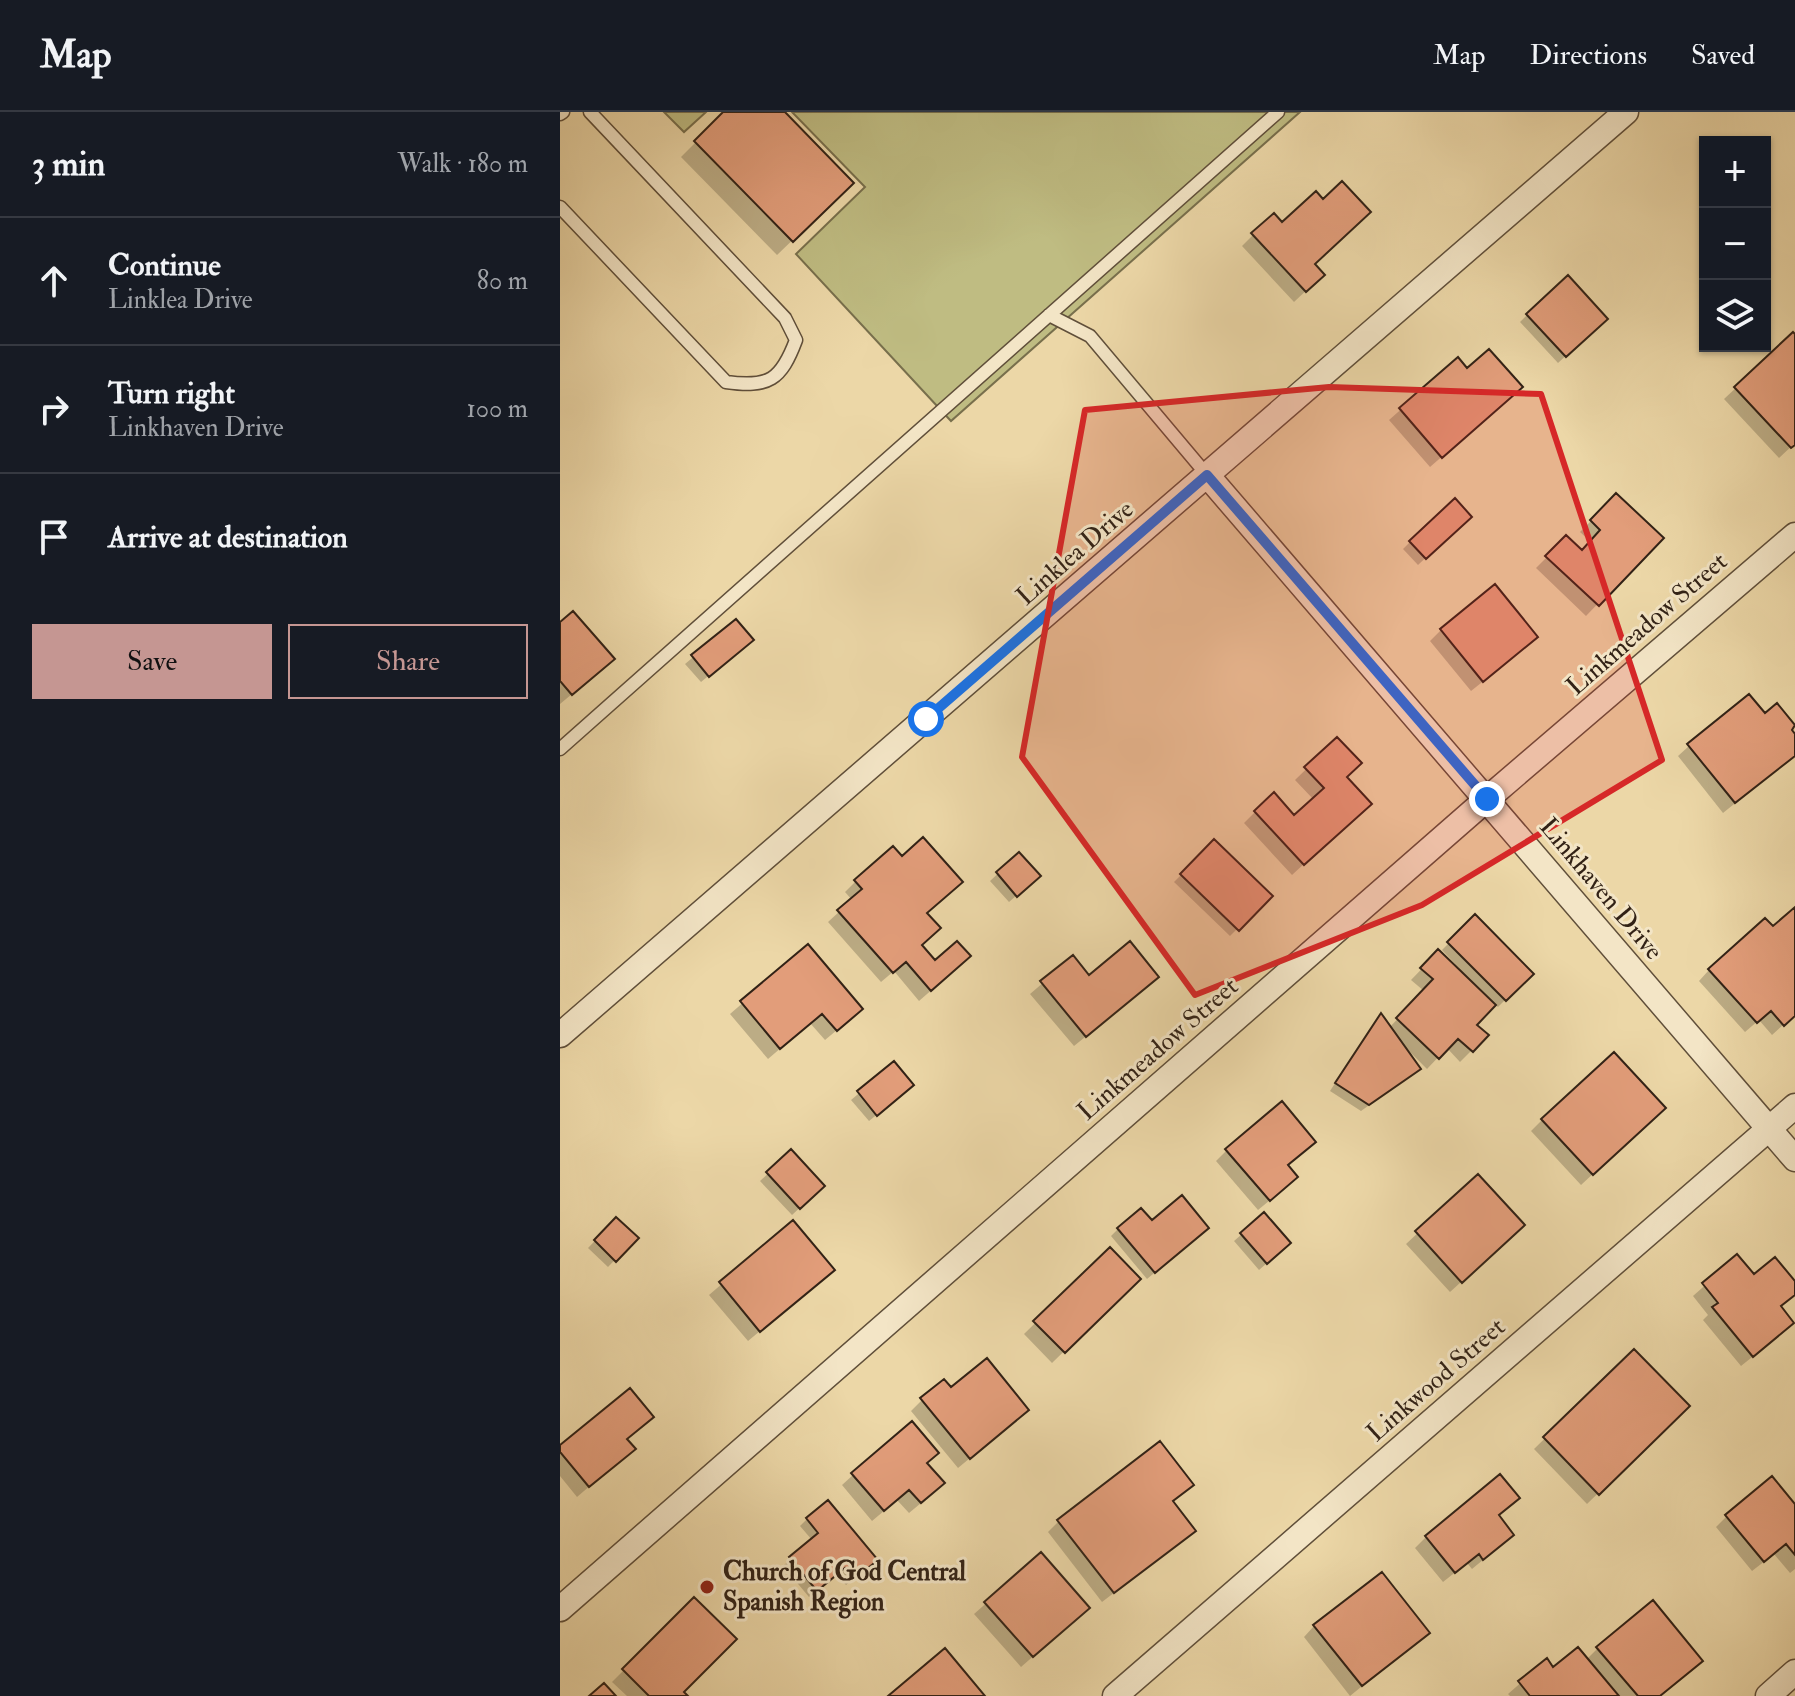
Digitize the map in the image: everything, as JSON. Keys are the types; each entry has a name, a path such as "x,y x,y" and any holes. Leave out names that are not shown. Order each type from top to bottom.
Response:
{"street":[{"name":"Linklea Drive","path":"560,1035 1626,112"},
{"name":"Linkhaven Drive","path":"1207,475 1795,1159"},
{"name":"Linkmeadow Street","path":"560,1609 1487,799 1795,535"},
{"name":"Linkwood Street","path":"1115,1696 1795,1106"},
{"path":"1768,1696 1795,1672"}],"lane":[{"path":"560,207 726,382 752,386 767,381 786,366 796,340 785,318 590,112"},
{"path":"560,749 1278,112"},
{"path":"1049,315 1090,336 1207,475"}],"highlighted area":[{"path":"1329,387 1541,394 1662,760 1422,905 1195,995 1022,757 1085,410"}],"shaded area":[{"path":"664,112 706,112 684,132"},
{"path":"792,112 1300,112 951,421 796,254 865,187"}],"building":[{"path":"723,112 785,112 854,183 793,242 694,141"},
{"path":"1342,181 1371,212 1315,264 1325,275 1306,292 1251,233 1274,213 1282,222 1316,191 1323,199"},
{"path":"1568,275 1608,319 1566,357 1526,314"},
{"path":"1793,332 1795,445 1791,448 1734,387"},
{"path":"1489,349 1523,387 1442,458 1399,408 1458,357 1467,368"},
{"path":"1616,493 1664,538 1599,606 1545,556 1566,535 1582,550 1600,530 1590,520"},
{"path":"1455,498 1472,517 1426,559 1409,541"},
{"path":"1495,584 1538,637 1483,682 1440,629"},
{"path":"573,611 615,659 572,695 560,681 560,622"},
{"path":"736,619 754,640 709,677 691,655"},
{"path":"1749,694 1765,713 1777,703 1795,725 1792,730 1795,734 1795,756 1735,803 1687,744"},
{"path":"1337,737 1362,763 1347,777 1372,804 1304,865 1254,811 1274,792 1294,815 1324,788 1304,767"},
{"path":"923,837 963,882 927,913 941,928 922,945 935,960 957,941 971,956 931,991 906,962 893,973 837,910 862,889 854,880 893,846 902,856"},
{"path":"1214,839 1273,896 1239,931 1180,874"},
{"path":"1019,852 1041,876 1017,897 996,872"},
{"path":"1795,907 1795,1016 1784,1026 1771,1011 1757,1023 1708,969 1765,918 1773,926"},
{"path":"1475,914 1534,974 1506,1001 1447,942"},
{"path":"1130,941 1159,977 1086,1037 1040,981 1073,955 1089,975"},
{"path":"808,944 863,1009 837,1031 822,1014 780,1049 740,1001"},
{"path":"1438,949 1496,1005 1477,1025 1489,1035 1473,1052 1458,1039 1439,1059 1396,1018 1433,979 1420,968"},
{"path":"1381,1013 1421,1069 1369,1105 1335,1083"},
{"path":"1614,1052 1666,1108 1593,1175 1541,1119"},
{"path":"894,1061 914,1085 877,1116 857,1091"},
{"path":"1282,1101 1316,1142 1288,1165 1298,1177 1270,1201 1225,1149"},
{"path":"791,1149 825,1186 800,1209 766,1172"},
{"path":"1478,1174 1525,1225 1462,1283 1415,1231"},
{"path":"1182,1195 1209,1228 1155,1273 1117,1228 1141,1208 1152,1220"},
{"path":"1264,1212 1291,1243 1267,1264 1240,1233"},
{"path":"616,1217 639,1238 616,1262 594,1240"},
{"path":"793,1220 835,1270 760,1332 719,1282"},
{"path":"1110,1247 1141,1279 1065,1353 1033,1321"},
{"path":"1737,1254 1754,1274 1775,1257 1795,1281 1795,1295 1781,1306 1794,1323 1753,1357 1712,1307 1718,1303 1702,1283"},
{"path":"1634,1349 1690,1406 1599,1495 1543,1437"},
{"path":"987,1358 1029,1410 970,1459 920,1398 944,1379 951,1387"},
{"path":"630,1388 654,1417 627,1439 636,1449 589,1487 560,1452 560,1445"},
{"path":"912,1421 939,1453 927,1463 945,1483 921,1503 909,1490 884,1511 851,1473"},
{"path":"1160,1441 1194,1485 1173,1501 1196,1531 1114,1593 1057,1520"},
{"path":"1500,1474 1520,1498 1499,1515 1514,1535 1483,1560 1479,1554 1455,1573 1425,1536"},
{"path":"1772,1476 1795,1504 1795,1555 1786,1544 1764,1562 1725,1515"},
{"path":"828,1500 878,1560 854,1579 845,1568 817,1591 789,1557 818,1533 806,1518"},
{"path":"1041,1552 1090,1608 1033,1657 984,1602"},
{"path":"1382,1572 1430,1633 1362,1686 1313,1625"},
{"path":"694,1597 737,1639 684,1692 688,1696 649,1696 622,1669"},
{"path":"1653,1600 1703,1661 1660,1696 1638,1696 1596,1647"},
{"path":"1578,1647 1619,1696 1530,1696 1518,1681 1547,1658 1553,1667"},
{"path":"945,1648 985,1696 888,1696"},
{"path":"604,1683 616,1696 589,1696"}],"place":[{"name":"Church of God Central Spanish Region","path":"707,1587"}],"route":[{"path":"926,719 1207,475 1487,799"}]}
